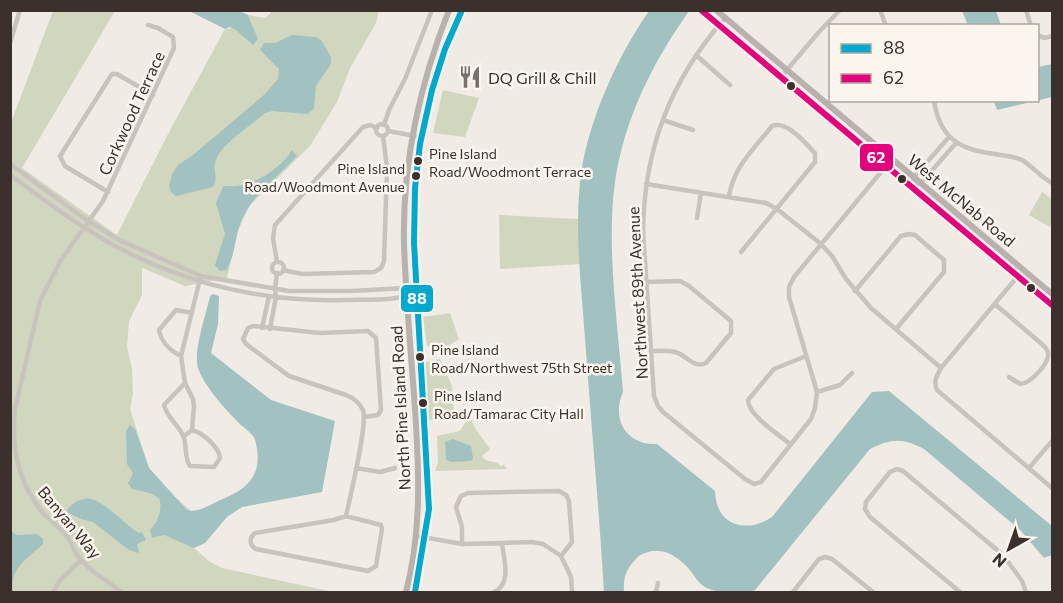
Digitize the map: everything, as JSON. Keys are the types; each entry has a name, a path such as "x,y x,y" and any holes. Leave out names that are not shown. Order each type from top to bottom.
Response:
{"main road":[{"name":"North Pine Island Road","path":"405,592 417,536 418,468 406,288 405,193 412,135 426,74 449,10"},
{"name":"North Pine Island Road","path":"415,592 429,509 429,482 414,212 422,137 438,69 462,10"},
{"name":"West McNab Road","path":"700,10 1053,305"},
{"name":"West McNab Road","path":"716,10 1053,294"}],"street":[{"path":"10,43 20,10"},
{"path":"277,273 272,268 277,262 273,238 274,225 363,127 370,125 377,128 384,125 432,10"},
{"path":"781,77 840,10"},
{"name":"Northwest 89th Avenue","path":"725,18 680,79 667,106 655,140 646,183 643,232 654,396 658,406 754,484 761,482 790,444"},
{"name":"Corkwood Terrace","path":"88,221 108,192 175,42 169,33 148,25"},
{"path":"696,55 730,85"},
{"path":"108,192 66,166 60,156 112,74 117,74 153,95"},
{"path":"934,102 939,120 949,137 956,143 974,151 1022,160 1053,183"},
{"path":"663,120 693,130"},
{"path":"729,196 731,181 736,170 772,126 778,124 785,126 815,153 815,162 741,252"},
{"path":"384,125 388,131 422,137"},
{"path":"377,128 378,134 383,136"},
{"path":"383,136 388,131"},
{"path":"277,273 284,270 302,274 362,273 374,272 381,268 384,261 387,168 383,136"},
{"path":"912,187 914,177 949,137"},
{"path":"912,187 921,183 956,143"},
{"path":"417,291 406,288 351,291 275,289 200,279 119,240 88,221 13,166 10,174 84,228 144,261 200,279 268,296 324,301 407,297 417,291"},
{"path":"806,356 774,369 748,400 748,406 753,413 790,444 811,419 817,392 789,297 789,287 794,277 886,166"},
{"path":"646,183 766,203 777,209 821,244 832,256 855,291 871,308 941,368"},
{"path":"696,218 701,193"},
{"name":"Banyan Way","path":"88,221 61,260 40,301 13,409 15,454 22,479 35,502 67,536 81,560 122,592"},
{"path":"855,291 901,236 915,235 944,260 944,272 896,329"},
{"path":"277,262 282,263 284,270"},
{"path":"270,329 276,297 277,273"},
{"path":"1018,276 941,368 934,384 937,390 1053,488"},
{"path":"184,436 192,430 194,406 185,383 181,356 200,279"},
{"path":"647,282 671,280 688,286 731,321 732,327 731,333 706,363 701,365 696,365 675,352 651,351"},
{"path":"262,328 268,296 275,289"},
{"path":"996,304 1048,352 1045,363 1030,382 1020,384 1009,377"},
{"path":"181,356 171,350 161,338 159,330 176,310 192,314"},
{"path":"346,516 356,468 364,417 363,410 355,399 284,373 246,344 243,339 244,333 253,326 320,333 368,331 373,334 376,339 381,410 378,415 364,417"},
{"path":"817,392 840,385 852,373"},
{"path":"185,383 164,405 165,411 184,436 187,462 190,466 194,468 214,467 220,458 218,450 198,432 192,430"},
{"path":"1029,468 1053,441"},
{"path":"356,468 380,472 395,468"},
{"path":"960,592 870,517 865,509 866,502 890,472 897,469 903,471 1003,555 1022,581 1026,592"},
{"path":"462,544 462,527 456,507 461,496 560,491 569,501 572,542 561,556"},
{"path":"346,516 381,525 376,566 373,569 368,571 256,549 250,542 255,532 334,520 346,516"},
{"path":"417,536 462,544 532,542 543,544 561,556 571,577 572,592"},
{"path":"494,592 500,590 506,578 502,544"},
{"path":"793,592 819,559 825,557 832,559 873,592"},
{"path":"53,592 60,580 81,560"},
{"path":"656,592 658,583"}],"green space":[{"path":"53,11 115,11 22,168 117,235 225,29 253,26 248,15 265,18 273,11 379,11 376,23 350,68 337,102 310,146 249,206 238,231 227,278 185,286 142,268 142,295 129,321 127,347 132,369 133,393 130,409 149,468 167,490 192,512 194,548 210,562 222,568 333,592 11,592 10,125"},
{"path":"443,90 479,98 465,137 433,133"},
{"path":"1042,192 1052,199 1050,227 1029,215"},
{"path":"499,215 579,219 580,264 500,269"},
{"path":"450,313 459,339 445,348 427,346 423,317"},
{"path":"440,359 452,386 454,416 448,419 426,420 423,363"},
{"path":"470,417 490,449 482,456 483,458 498,463 500,466 504,465 507,469 435,471 438,462 437,436 460,431"}],"water":[{"path":"189,11 240,11 248,15 258,39 253,45 236,30 230,27 225,29"},
{"path":"649,11 689,11 664,50 642,92 625,136 615,182 612,259 623,392 619,412 620,421 629,435 646,443 657,444 715,491 717,503 727,519 734,523 752,525 772,517 872,392 889,391 1052,526 1052,555 1044,558 1020,530 924,449 903,441 891,441 870,449 755,590 736,594 723,593 705,587 676,557 666,552 654,551 640,555 630,566 624,582 624,592 604,592 580,276 579,194 585,153 606,88 626,47"},
{"path":"962,11 996,11 1001,24 968,24"},
{"path":"292,35 316,37 322,41 331,57 331,64 316,86 314,109 307,114 272,111 265,113 224,147 219,154 215,164 213,187 176,196 171,192 169,186 172,174 178,165 265,94 278,79 279,69 260,50 264,43 275,43"},
{"path":"1052,64 1052,97 1039,100 1039,67"},
{"path":"994,102 1031,102 997,110"},
{"path":"292,150 297,156 258,196 245,214 238,229 229,265 226,270 220,271 215,265 225,234 216,203 223,187 245,185 261,178 282,163"},
{"path":"213,294 219,296 218,324 211,353 271,400 335,421 322,492 242,507 227,517 205,543 194,548 164,535 152,538 150,530 159,515 160,502 159,498 150,493 132,489 128,483 133,473 127,464 126,431 130,425 135,429 149,468 187,510 201,509 225,498 240,490 251,480 258,458 255,439 214,396 198,368 197,352 210,296"},
{"path":"453,439 471,446 473,458 471,461 446,460 445,442"},
{"path":"87,498 101,503 133,529 139,533 142,532 146,540 137,544 139,553 129,550 93,522 67,512 68,508 77,501"},
{"path":"11,531 17,535 37,534 43,539 43,544 20,565 12,584 13,592 10,592"}],"transit line":[{"name":"88","path":"415,592 429,509 414,243 415,188 420,144 432,90 445,49 462,10"},
{"name":"62","path":"701,10 1052,305"}],"place":[{"name":"DQ Grill & Chill","path":"470,77"},
{"name":"Pine Island Road/Woodmont Terrace","path":"418,161"},
{"name":"Pine Island Road/Woodmont Avenue","path":"416,176"},
{"name":"Pine Island Road/Northwest 75th Street","path":"420,357"},
{"name":"Pine Island Road/Tamarac City Hall","path":"423,403"}]}
